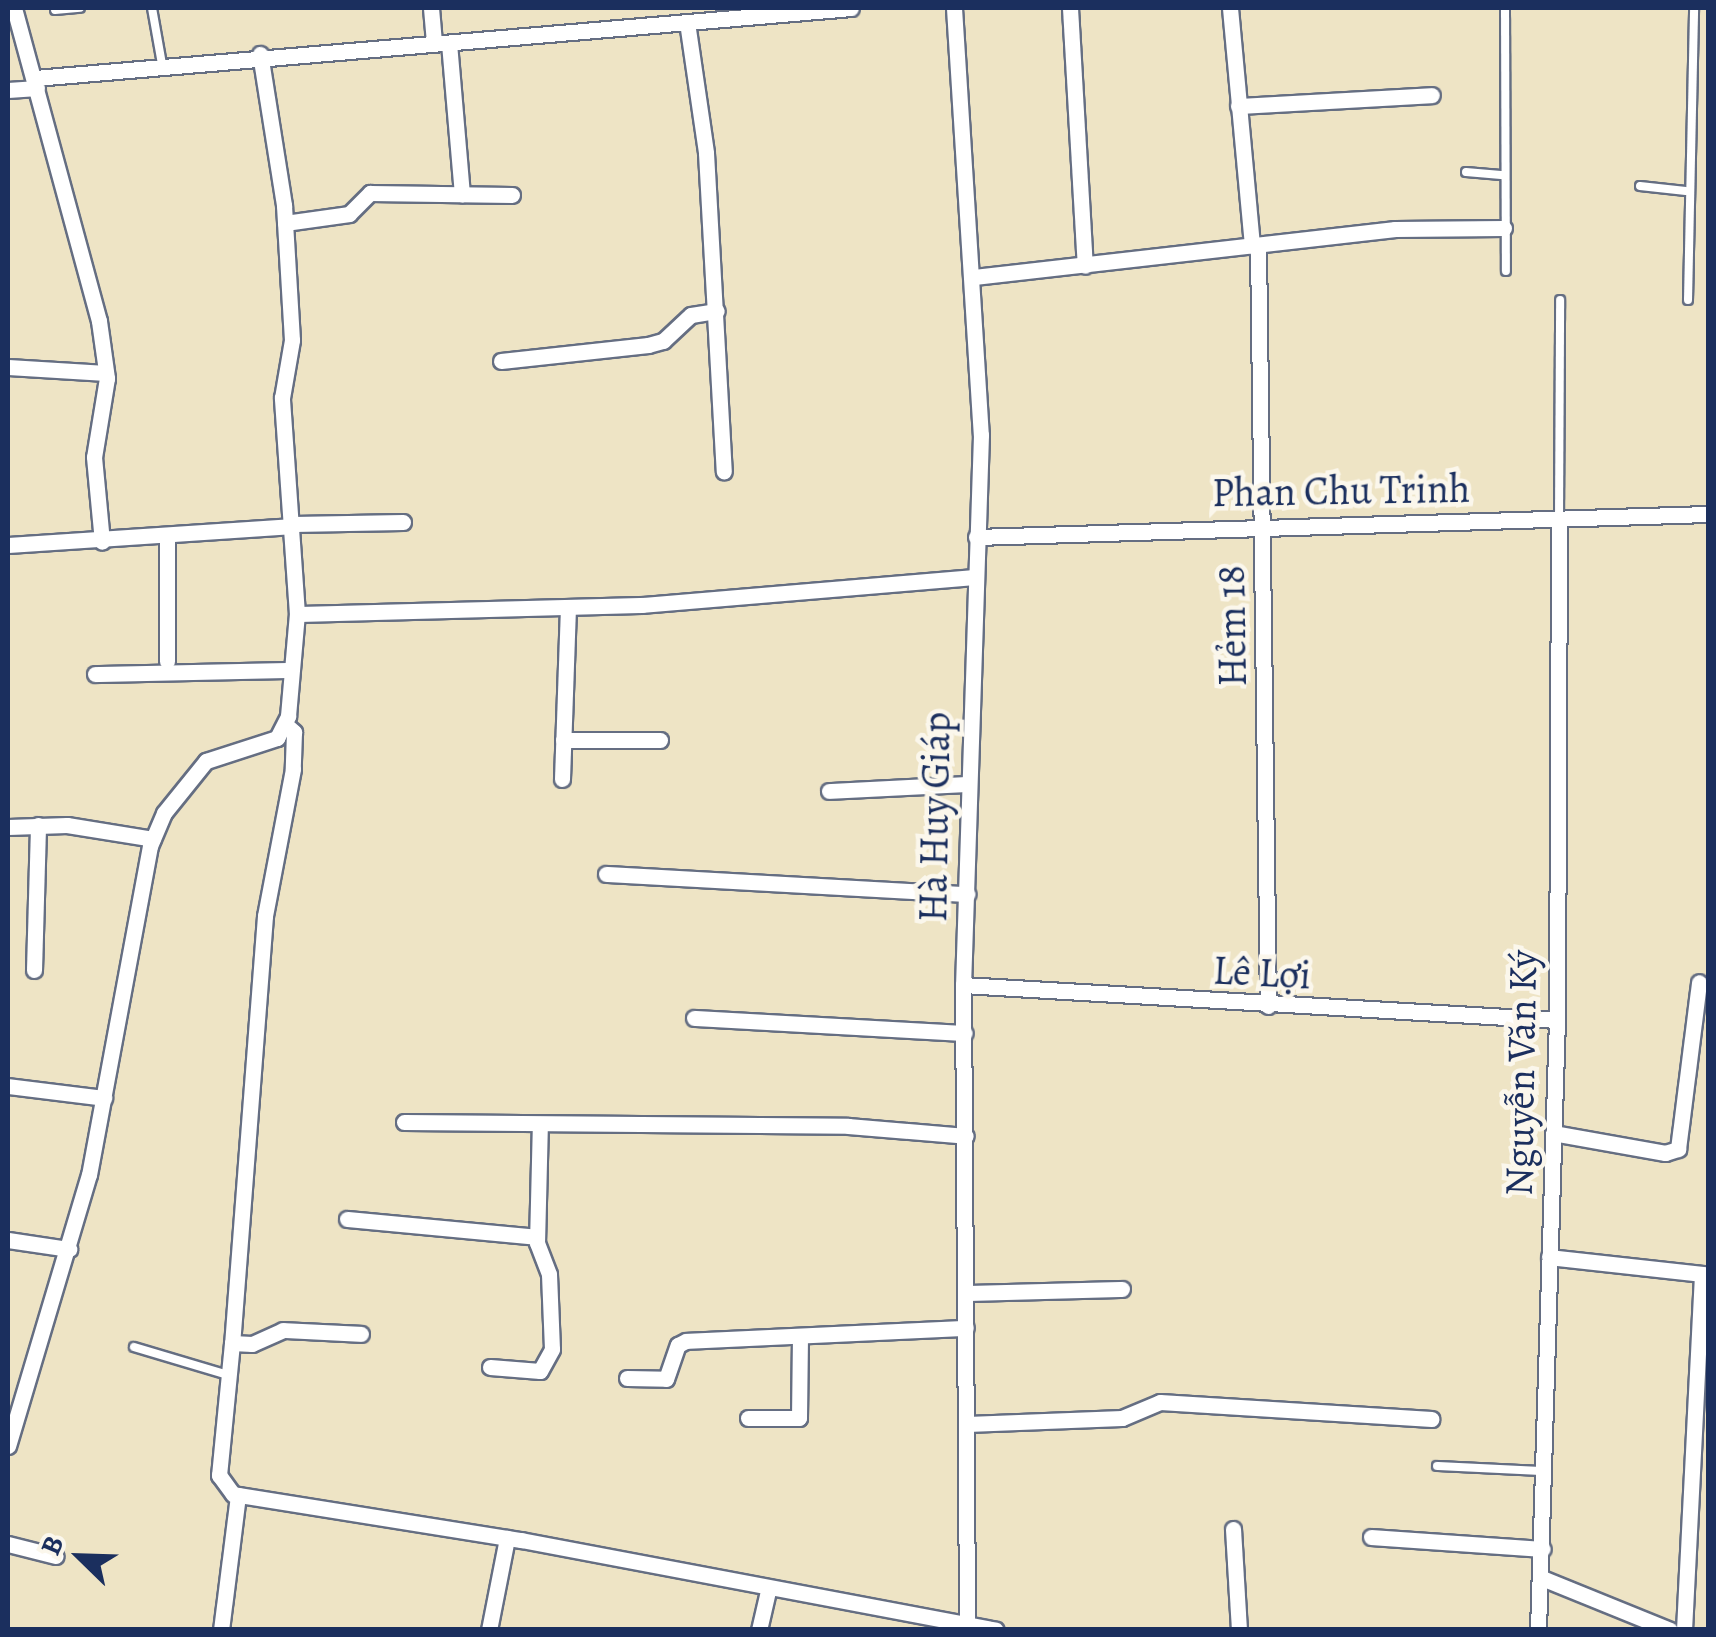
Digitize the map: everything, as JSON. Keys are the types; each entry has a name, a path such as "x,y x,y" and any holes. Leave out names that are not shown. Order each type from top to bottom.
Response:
{"street":[{"path":"14,8 99,321 106,374 94,457 102,542"},
{"path":"431,8 442,44 462,194"},
{"path":"8,90 162,64 260,54 442,44 851,8"},
{"name":"Hà Huy Giáp","path":"954,8 981,435 973,577 964,985 967,1627"},
{"path":"1070,8 1085,266"},
{"name":"Hẻm 18","path":"1230,8 1254,245 1263,526 1268,1006"},
{"path":"687,22 717,311 724,471"},
{"path":"8,1441 69,1249 104,1098 153,839 164,814 206,761 277,738 286,725 297,614 282,398 292,340 285,223 260,54"},
{"path":"1238,106 1432,95"},
{"path":"285,223 349,214 370,193 512,195"},
{"path":"974,277 1395,229 1504,228"},
{"path":"501,361 648,345 664,341 692,316 717,311"},
{"path":"8,367 106,374"},
{"name":"Phan Chu Trinh","path":"976,537 1708,514"},
{"name":"Nguyễn Văn Ký","path":"1538,1630 1547,1471 1557,1020 1559,518"},
{"path":"8,546 293,525 403,522"},
{"path":"168,537 171,666"},
{"path":"297,614 568,608 832,594 973,577"},
{"path":"562,779 568,608"},
{"path":"95,674 171,666 291,670"},
{"path":"286,725 294,732 293,769 265,916 219,1475 225,1490 507,1538 768,1591 996,1630"},
{"path":"563,740 660,740"},
{"path":"829,792 969,784"},
{"path":"8,827 38,825 153,839"},
{"path":"34,970 38,825"},
{"path":"606,874 967,894"},
{"path":"1553,1133 1665,1153 1678,1150 1699,982"},
{"name":"Lê Lợi","path":"964,985 1268,1006 1557,1020"},
{"path":"694,1018 851,1032 965,1034"},
{"path":"8,1086 104,1098"},
{"path":"404,1122 848,1126 966,1136"},
{"path":"490,1367 533,1372 550,1356 549,1274 536,1237 540,1124"},
{"path":"347,1219 536,1237"},
{"path":"8,1240 69,1249"},
{"path":"1549,1258 1705,1274 1702,1389 1690,1504 1684,1630"},
{"path":"966,1293 1122,1288"},
{"path":"627,1378 666,1379 678,1344 686,1341 966,1328"},
{"path":"232,1343 252,1344 283,1330 361,1334"},
{"path":"748,1418 799,1418 800,1336"},
{"path":"967,1424 1122,1418 1160,1402 1431,1419"},
{"path":"221,1630 238,1495"},
{"path":"1690,1504 1708,1510"},
{"path":"1232,1529 1239,1630"},
{"path":"1371,1537 1543,1549"},
{"path":"489,1630 507,1538"},
{"path":"8,1544 55,1556"},
{"path":"1542,1578 1670,1630"},
{"path":"759,1630 768,1591"}],"lane":[{"path":"55,10 80,8"},
{"path":"152,8 162,64"},
{"path":"1504,8 1506,272"},
{"path":"1688,300 1686,191 1694,8"},
{"path":"1466,172 1504,175"},
{"path":"1640,186 1686,191"},
{"path":"1559,518 1560,300"},
{"path":"134,1347 228,1375"},
{"path":"1436,1466 1547,1471"}]}
